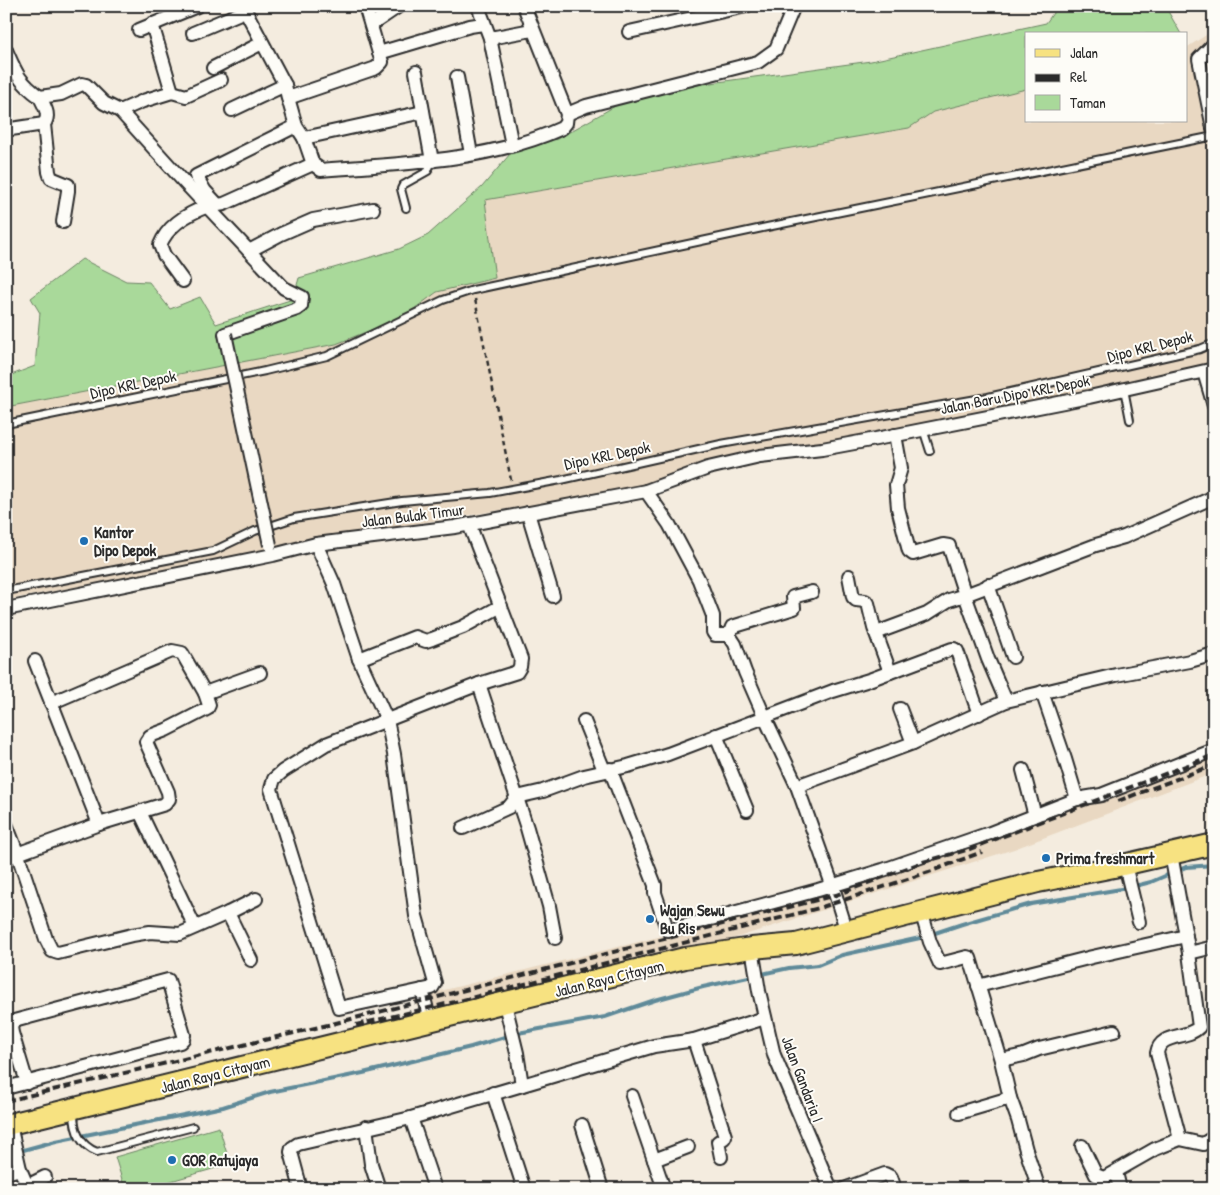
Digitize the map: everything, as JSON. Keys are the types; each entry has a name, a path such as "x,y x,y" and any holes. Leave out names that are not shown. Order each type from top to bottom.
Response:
{"main road":[{"name":"Jalan Raya Citayam","path":"10,1130 430,1022 507,1013 685,958 752,948 796,944 922,914 1038,882 1126,868 1214,844"}],"street":[{"path":"140,30 197,6"},
{"path":"232,110 287,91 376,68 382,62 365,6"},
{"path":"371,25 399,6"},
{"path":"478,6 490,38 512,145"},
{"path":"194,33 244,9 287,91 296,126 304,138 313,164 321,170 432,161 512,145 562,128 566,123 567,114 524,6"},
{"path":"629,32 746,6"},
{"path":"567,114 586,106 758,62 776,49 794,6"},
{"path":"152,24 172,92"},
{"path":"379,54 470,26 484,24"},
{"path":"490,38 532,30"},
{"path":"213,68 262,43"},
{"path":"1214,44 1199,59 1214,134"},
{"path":"6,50 11,76 40,96 48,115 44,124 49,172 51,178 68,185 63,222"},
{"path":"416,72 432,161"},
{"path":"457,77 471,154"},
{"path":"120,111 172,92 186,96 221,80"},
{"path":"40,96 61,94 82,84 86,85 104,103 120,111 184,183 208,206 284,288 302,297 301,306 225,334 272,550"},
{"path":"304,138 423,112"},
{"path":"11,130 44,124"},
{"path":"184,183 296,126"},
{"path":"196,176 205,191 218,205 313,164"},
{"path":"183,281 164,255 160,245 173,227 184,218 208,206"},
{"path":"249,251 313,220 373,209"},
{"path":"1209,370 1214,406"},
{"name":"Jalan Baru Dipo KRL Depok","path":"822,449 1124,389 1209,370"},
{"path":"895,435 901,468 896,485 898,508 909,551 913,554 944,545 949,546 988,659 1006,701"},
{"name":"Jalan Bulak Timur","path":"6,609 272,550 469,524 646,491 708,468 760,456 822,449"},
{"path":"646,491 668,524 699,580 713,616 715,635 729,635"},
{"path":"876,633 927,614 949,600 1124,537 1214,496"},
{"path":"528,513 552,596"},
{"path":"316,544 334,584 359,659 387,720 394,754 416,916 435,983 432,988 339,1008 272,789 274,779 283,770 326,744 387,720 479,684 517,672 520,667 521,658 469,524"},
{"path":"849,576 853,597 856,600 865,600 868,603 890,672"},
{"path":"988,585 1013,657"},
{"path":"729,635 732,627 792,608 795,605 794,597 812,592"},
{"path":"359,659 415,637 426,640 432,639 463,627 500,606"},
{"path":"729,635 736,644 745,672 797,786 833,885 847,932"},
{"path":"463,828 509,807 517,797 542,791 584,776 668,754 833,691 952,649 956,649 979,714"},
{"path":"12,856 99,824 165,804 168,799 168,792 146,742 150,736 207,709 209,705 205,692 182,653 172,651 51,703"},
{"path":"797,786 913,743 1006,701 1214,654"},
{"path":"35,661 99,824"},
{"path":"205,692 260,673"},
{"path":"479,684 517,797 549,906 554,938"},
{"path":"1042,692 1065,759 1076,799"},
{"path":"900,709 913,743"},
{"path":"584,721 607,770 655,885 655,893 668,930 833,885 948,848 1076,799 1101,794 1214,750"},
{"path":"716,735 747,810"},
{"path":"1024,770 1035,816"},
{"path":"140,812 195,927"},
{"path":"6,824 12,856 46,939 52,951 58,953 150,932 180,934 256,899"},
{"path":"1172,857 1189,953 1199,1027 1191,1033 1163,1041 1159,1044 1157,1053 1180,1138"},
{"path":"1126,868 1139,922"},
{"path":"228,913 251,960"},
{"path":"922,914 932,950 940,964 969,957 1001,1060 1010,1098 1040,1189"},
{"path":"978,986 1092,956 1186,936"},
{"path":"1189,953 1214,947"},
{"name":"Jalan Gandaria I","path":"752,948 759,991 774,1055 831,1189"},
{"path":"6,1088 180,1042 184,1035 168,980 14,1022 12,1033 27,1082"},
{"path":"422,990 430,1022"},
{"path":"507,1013 515,1044 522,1085"},
{"path":"301,1189 291,1154 294,1146 314,1139 411,1118 654,1046 694,1040 765,1018"},
{"path":"1001,1060 1114,1031"},
{"path":"694,1040 725,1136 718,1142 721,1157"},
{"path":"492,1093 524,1189"},
{"path":"632,1096 664,1189"},
{"path":"959,1114 1010,1098"},
{"path":"411,1118 436,1189"},
{"path":"582,1125 602,1189"},
{"path":"366,1127 371,1164 379,1189"},
{"path":"10,1130 19,1164 28,1184 45,1177"},
{"path":"1082,1146 1094,1171 1099,1178 1104,1178 1155,1149 1180,1138 1203,1144 1214,1137"},
{"path":"654,1160 688,1147"},
{"path":"6,1173 19,1164"},
{"path":"1116,1172 1120,1189"},
{"path":"844,1189 885,1174 891,1177 895,1189"}],"lane":[{"name":"Dipo KRL Depok","path":"6,424 265,371 327,356 443,300 473,290 1214,134"},
{"path":"406,208 400,188 428,171 432,161"},
{"name":"Dipo KRL Depok","path":"6,592 213,551 255,531 294,518 402,501 490,493 570,478 721,444 1006,393 1200,349 1214,343"},
{"path":"1124,389 1130,420"},
{"path":"922,429 930,452"},
{"path":"74,1115 82,1144 97,1152 193,1128"}],"path":[{"path":"473,290 512,488"}],"shaded area":[{"path":"1214,30 1214,364 853,442 754,450 645,487 401,526 6,600 6,407 336,344 403,317 437,292 495,278 485,200 909,128 933,112 1025,89 1025,122 1188,122 1188,47"},
{"path":"1214,753 1214,773 1014,849 729,940 422,1014 412,998 779,907 885,875"}],"green space":[{"path":"1058,6 1165,6 1180,32 1025,32 1025,89 933,112 909,128 485,200 495,278 437,292 403,317 336,344 6,407 6,377 35,366 40,313 31,298 82,259 126,281 149,282 170,309 200,297 216,324 293,299 299,278 399,249 428,235 482,187 510,154 557,139 638,93 871,61 1046,23"},
{"name":"GOR Ratujaya","path":"219,1127 230,1164 143,1189 125,1189 115,1157"}],"waterway":[{"path":"6,1152 16,1152 56,1141 223,1107 270,1092 363,1073 471,1047 518,1033 605,1017 655,1000 703,987 789,968 818,965 842,955 920,938 1031,904 1127,888 1151,882 1186,867 1214,865"}],"railway":[{"path":"6,1101 332,1024 836,895 923,862 970,849 1214,755"},
{"path":"1118,801 1214,765"},
{"path":"356,1025 463,1000 819,908 929,872 982,852"}],"place":[{"name":"Kantor Dipo Depok","path":"84,541"},
{"name":"Prima freshmart","path":"1046,858"},
{"name":"Wajan Sewu Bu Ris","path":"650,919"},
{"name":"GOR Ratujaya","path":"172,1160"}]}
